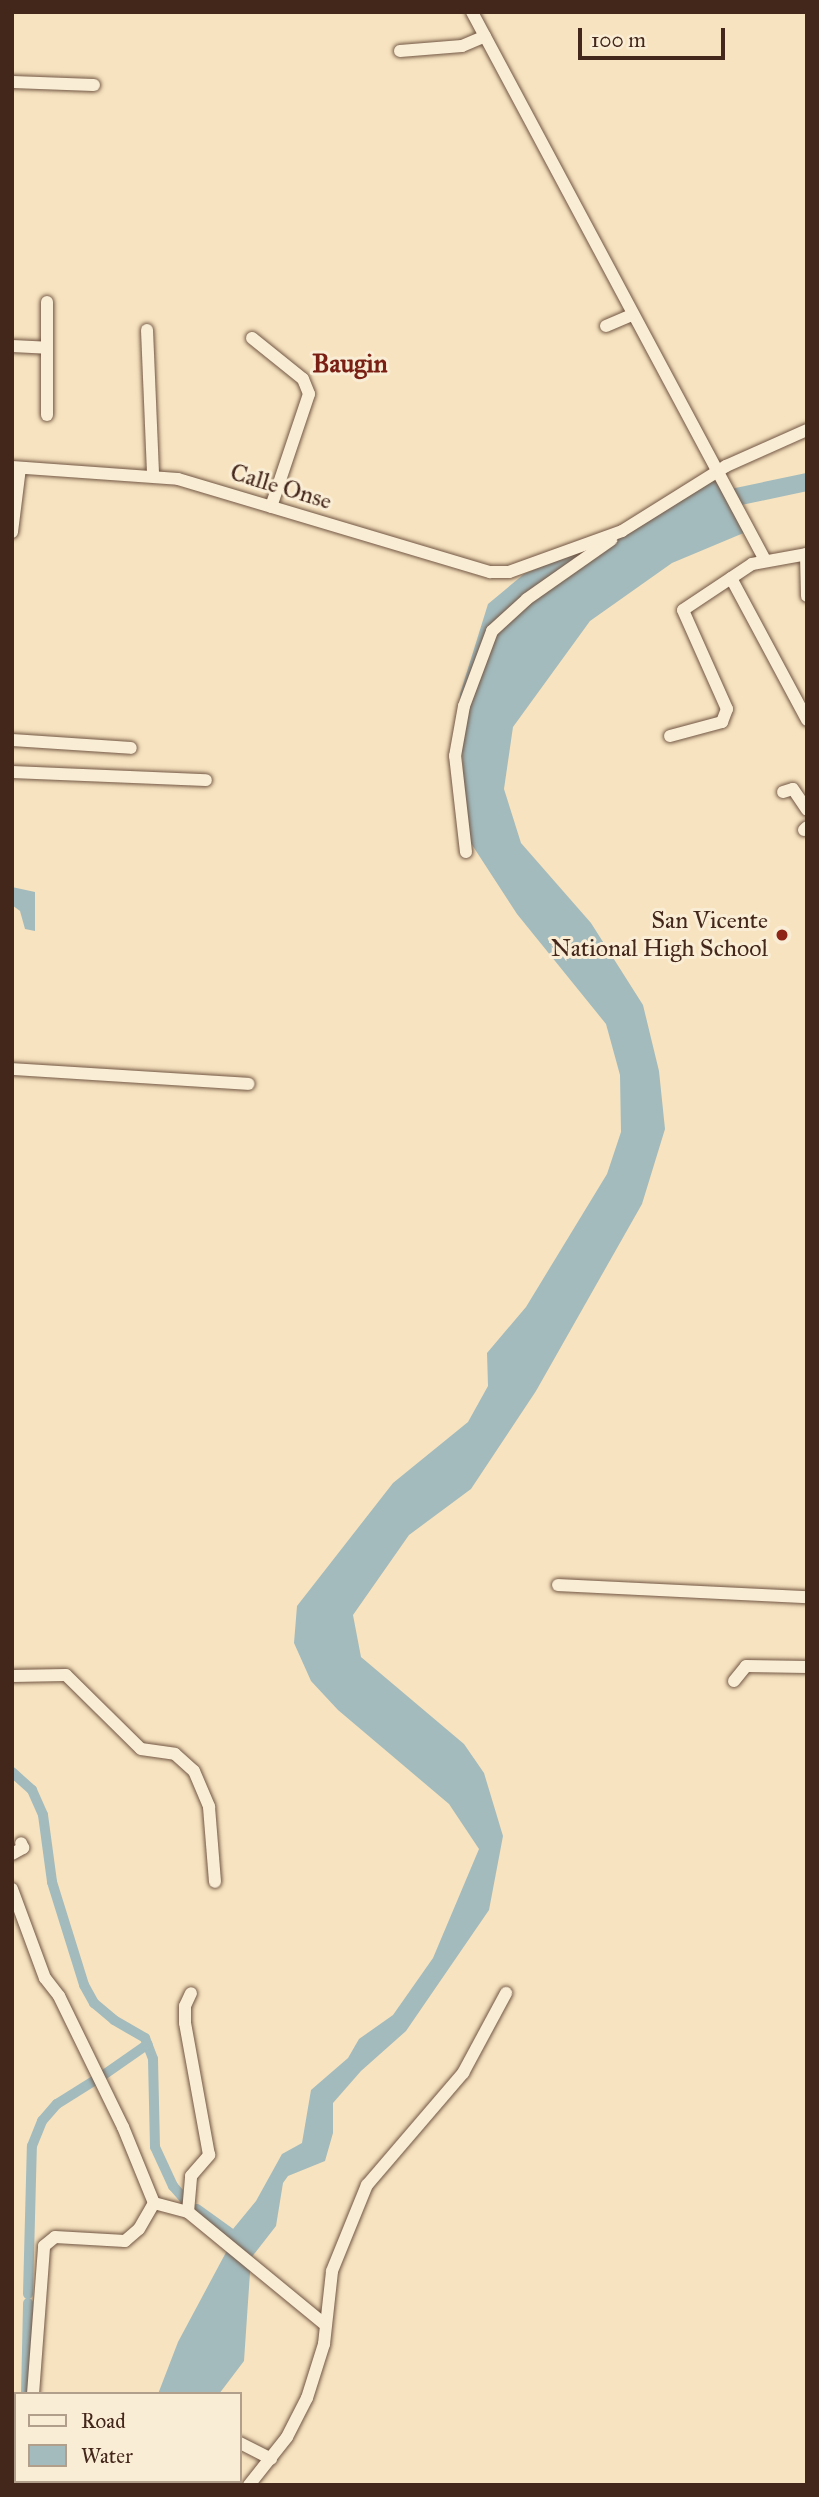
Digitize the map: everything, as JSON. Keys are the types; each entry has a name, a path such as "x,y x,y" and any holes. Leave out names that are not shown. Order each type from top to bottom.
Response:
{"street":[{"path":"472,12 765,560"},
{"path":"400,51 462,46 485,36"},
{"path":"12,82 94,85"},
{"path":"47,302 47,415"},
{"path":"606,326 632,315"},
{"path":"146,330 153,474"},
{"path":"252,338 303,379 309,394 271,507"},
{"path":"12,346 47,348"},
{"path":"466,852 455,757 464,706 492,631 527,599 622,531 717,471 807,430"},
{"path":"12,531 16,468"},
{"name":"Calle Onse","path":"16,468 153,474 490,572 532,567 622,531"},
{"path":"670,736 710,728 726,717 727,709 683,610 731,578 765,560 807,554 807,596"},
{"path":"731,578 807,719"},
{"path":"12,740 131,748"},
{"path":"12,772 206,780"},
{"path":"783,792 793,789 806,819"},
{"path":"12,1069 248,1084"},
{"path":"558,1584 807,1597"},
{"path":"734,1681 746,1665 807,1667"},
{"path":"12,1676 66,1675 141,1749 175,1754 194,1771 209,1807 215,1882"},
{"path":"12,1854 23,1848 21,1843"},
{"path":"12,1889 45,1978 59,1996 123,2127 155,2203"},
{"path":"188,2213 191,2176 209,2155 186,2023 185,2006 191,1993"},
{"path":"248,2485 287,2437 316,2375 324,2344 323,2323 332,2271 367,2185 463,2073 506,1993"},
{"path":"155,2203 188,2213 323,2323"},
{"path":"33,2392 44,2245 55,2237 125,2241 139,2229 155,2203"},
{"path":"242,2444 271,2459"}],"water":[{"path":"714,477 746,532 672,563 590,621 513,727 504,789 521,843 591,923 643,1005 659,1071 665,1129 642,1204 536,1391 471,1489 409,1535 353,1615 361,1657 464,1744 484,1773 503,1836 489,1910 406,2031 361,2071 333,2103 333,2133 325,2161 288,2176 283,2183 276,2226 251,2258 244,2361 221,2392 159,2392 178,2342 231,2243 233,2229 256,2201 282,2154 302,2143 311,2090 348,2058 359,2039 393,2015 433,1958 479,1849 449,1804 338,1710 311,1681 294,1643 297,1606 393,1483 468,1422 488,1386 487,1353 526,1307 607,1174 621,1132 620,1075 606,1024 517,914 465,834 460,694 488,604 524,574 571,554"},
{"path":"12,887 35,892 35,931 25,929 20,911 12,905"}],"waterway":[{"path":"717,501 807,482"},
{"path":"12,1772 32,1790 43,1815 52,1882 84,1985 94,2003 114,2020 145,2038 153,2059 155,2147 173,2186 185,2200"},
{"path":"105,2074 148,2044"},
{"path":"28,2294 32,2146 42,2121 57,2104 97,2079"},
{"path":"197,2209 243,2242"},
{"path":"26,2392 28,2303"}],"place":[{"name":"San Vicente National High School","path":"782,935"}],"district":[{"name":"Baugin","path":"350,364"}]}
